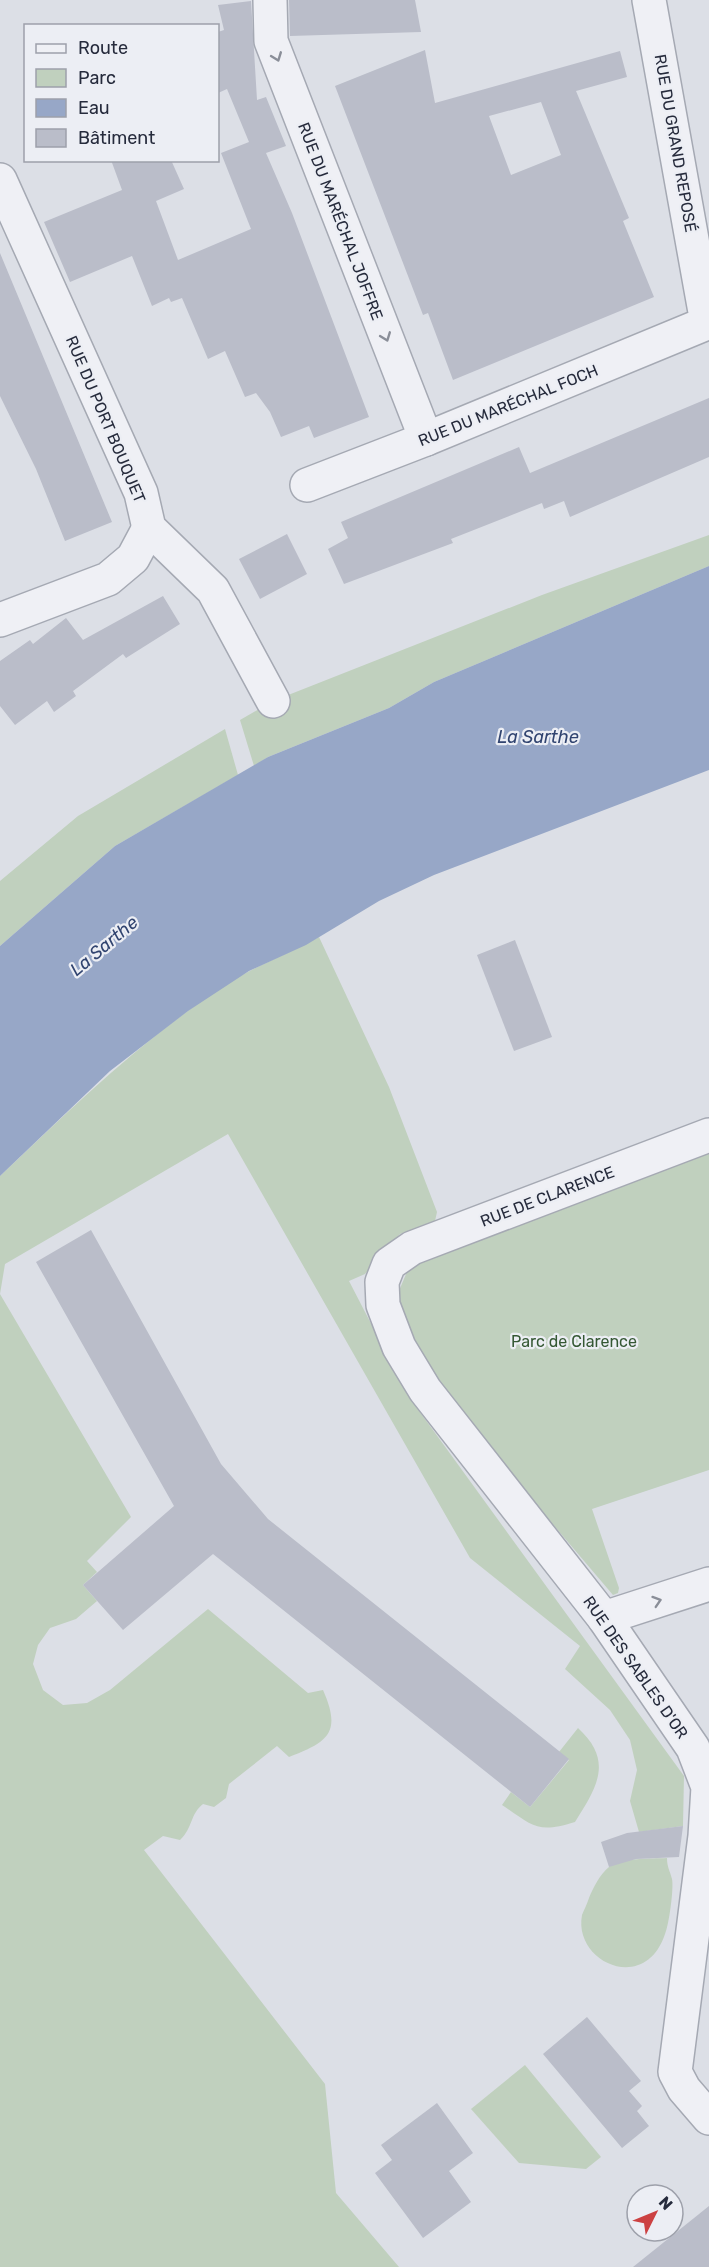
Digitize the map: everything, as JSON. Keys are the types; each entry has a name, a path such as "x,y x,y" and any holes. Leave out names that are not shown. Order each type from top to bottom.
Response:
{"street":[{"name":"RUE DU MARÉCHAL JOFFRE","path":"270,0 271,41 426,439"},
{"name":"RUE DU GRAND REPOSÉ","path":"650,0 707,323"},
{"name":"RUE DU PORT BOUQUET","path":"0,180 141,493 148,528"},
{"name":"RUE DU MARÉCHAL FOCH","path":"307,484 426,439 707,323"},
{"path":"0,620 108,579 133,558 148,528 213,590 273,701"},
{"name":"RUE DE CLARENCE","path":"389,1264 412,1248 429,1241 709,1135"},
{"name":"RUE DES SABLES D'OR","path":"389,1264 382,1282 383,1305 399,1347 420,1382 604,1618 693,1748 708,1787 705,1836 675,2072 684,2089 709,2118"},
{"path":"604,1618 709,1584"}],"green space":[{"path":"709,535 709,566 434,682 389,708 268,757 254,766 240,720 273,701 542,595"},
{"path":"225,729 238,775 115,846 0,946 0,881 78,816"},
{"path":"319,937 389,1087 437,1212 435,1221 400,1234 365,1274 349,1281 409,1397 684,1776 683,1826 639,1832 630,1801 637,1770 630,1740 610,1710 565,1669 580,1646 470,1558 228,1134 5,1264 0,1294 0,1176 107,1077 162,1030 233,980"},
{"name":"Parc de Clarence","path":"709,1141 709,1470 592,1509 619,1588 618,1593 613,1595 431,1381 393,1305 409,1267"},
{"path":"0,1294 131,1517 87,1561 97,1572 83,1585 97,1601 76,1619 50,1628 38,1645 33,1664 43,1690 63,1705 87,1703 110,1690 208,1609 308,1693 323,1690 329,1705 331,1726 322,1741 289,1757 277,1746 229,1784 226,1798 214,1807 203,1804 180,1840 163,1836 144,1850 325,2084 336,2193 399,2267 0,2267"},
{"path":"578,1728 589,1740 599,1763 595,1786 575,1822 562,1826 536,1826 502,1805 511,1792 530,1807 569,1760 559,1752"},
{"path":"667,1858 672,1879 671,1907 665,1934 655,1953 642,1963 628,1967 613,1965 599,1958 588,1946 582,1932 582,1915 600,1877 609,1867 622,1862"},
{"path":"525,2065 601,2157 586,2169 519,2163 471,2109"}],"water":[{"name":"La Sarthe","path":"709,566 709,770 434,875 379,901 306,945 249,971 188,1011 110,1071 0,1176 0,946 115,846 268,757 389,708 434,682"}],"building":[{"path":"289,0 415,0 421,32 290,36"},
{"path":"251,1 257,100 266,97 286,146 266,153 292,213 369,417 314,438 309,426 281,437 270,412 256,393 245,397 225,351 208,359 182,298 171,302 169,298 152,306 132,256 70,282 44,222 122,190 112,162 172,162 184,189 156,201 178,260 251,229 221,153 249,142 227,89 219,93 219,32 224,30 218,5"},
{"path":"425,50 435,103 620,51 627,77 576,91 629,218 623,221 654,297 453,380 428,313 423,315 335,86","holes":["541,102 561,155 511,175 489,116"]},
{"path":"0,253 112,522 65,541 36,469 0,396"},
{"path":"709,398 709,457 570,517 564,501 544,509 542,503 451,539 453,543 344,584 328,549 348,538 341,522 519,447 530,473"},
{"path":"287,534 307,574 260,599 239,559"},
{"path":"163,596 180,624 126,658 123,654 73,691 76,696 54,712 47,701 15,725 0,706 0,661 30,640 33,644 66,618 83,640"},
{"path":"515,940 552,1037 514,1051 477,955"},
{"path":"91,1230 221,1464 268,1519 569,1759 530,1807 213,1554 123,1630 83,1585 174,1506 36,1262"},
{"path":"683,1826 679,1857 636,1859 609,1867 601,1842 627,1833"},
{"path":"587,2017 641,2081 629,2091 642,2106 637,2111 649,2126 622,2148 543,2054"},
{"path":"437,2103 473,2153 449,2171 471,2202 423,2238 375,2173 392,2160 381,2145"},
{"path":"709,2206 709,2267 633,2267 663,2243 685,2243 685,2225"}]}
